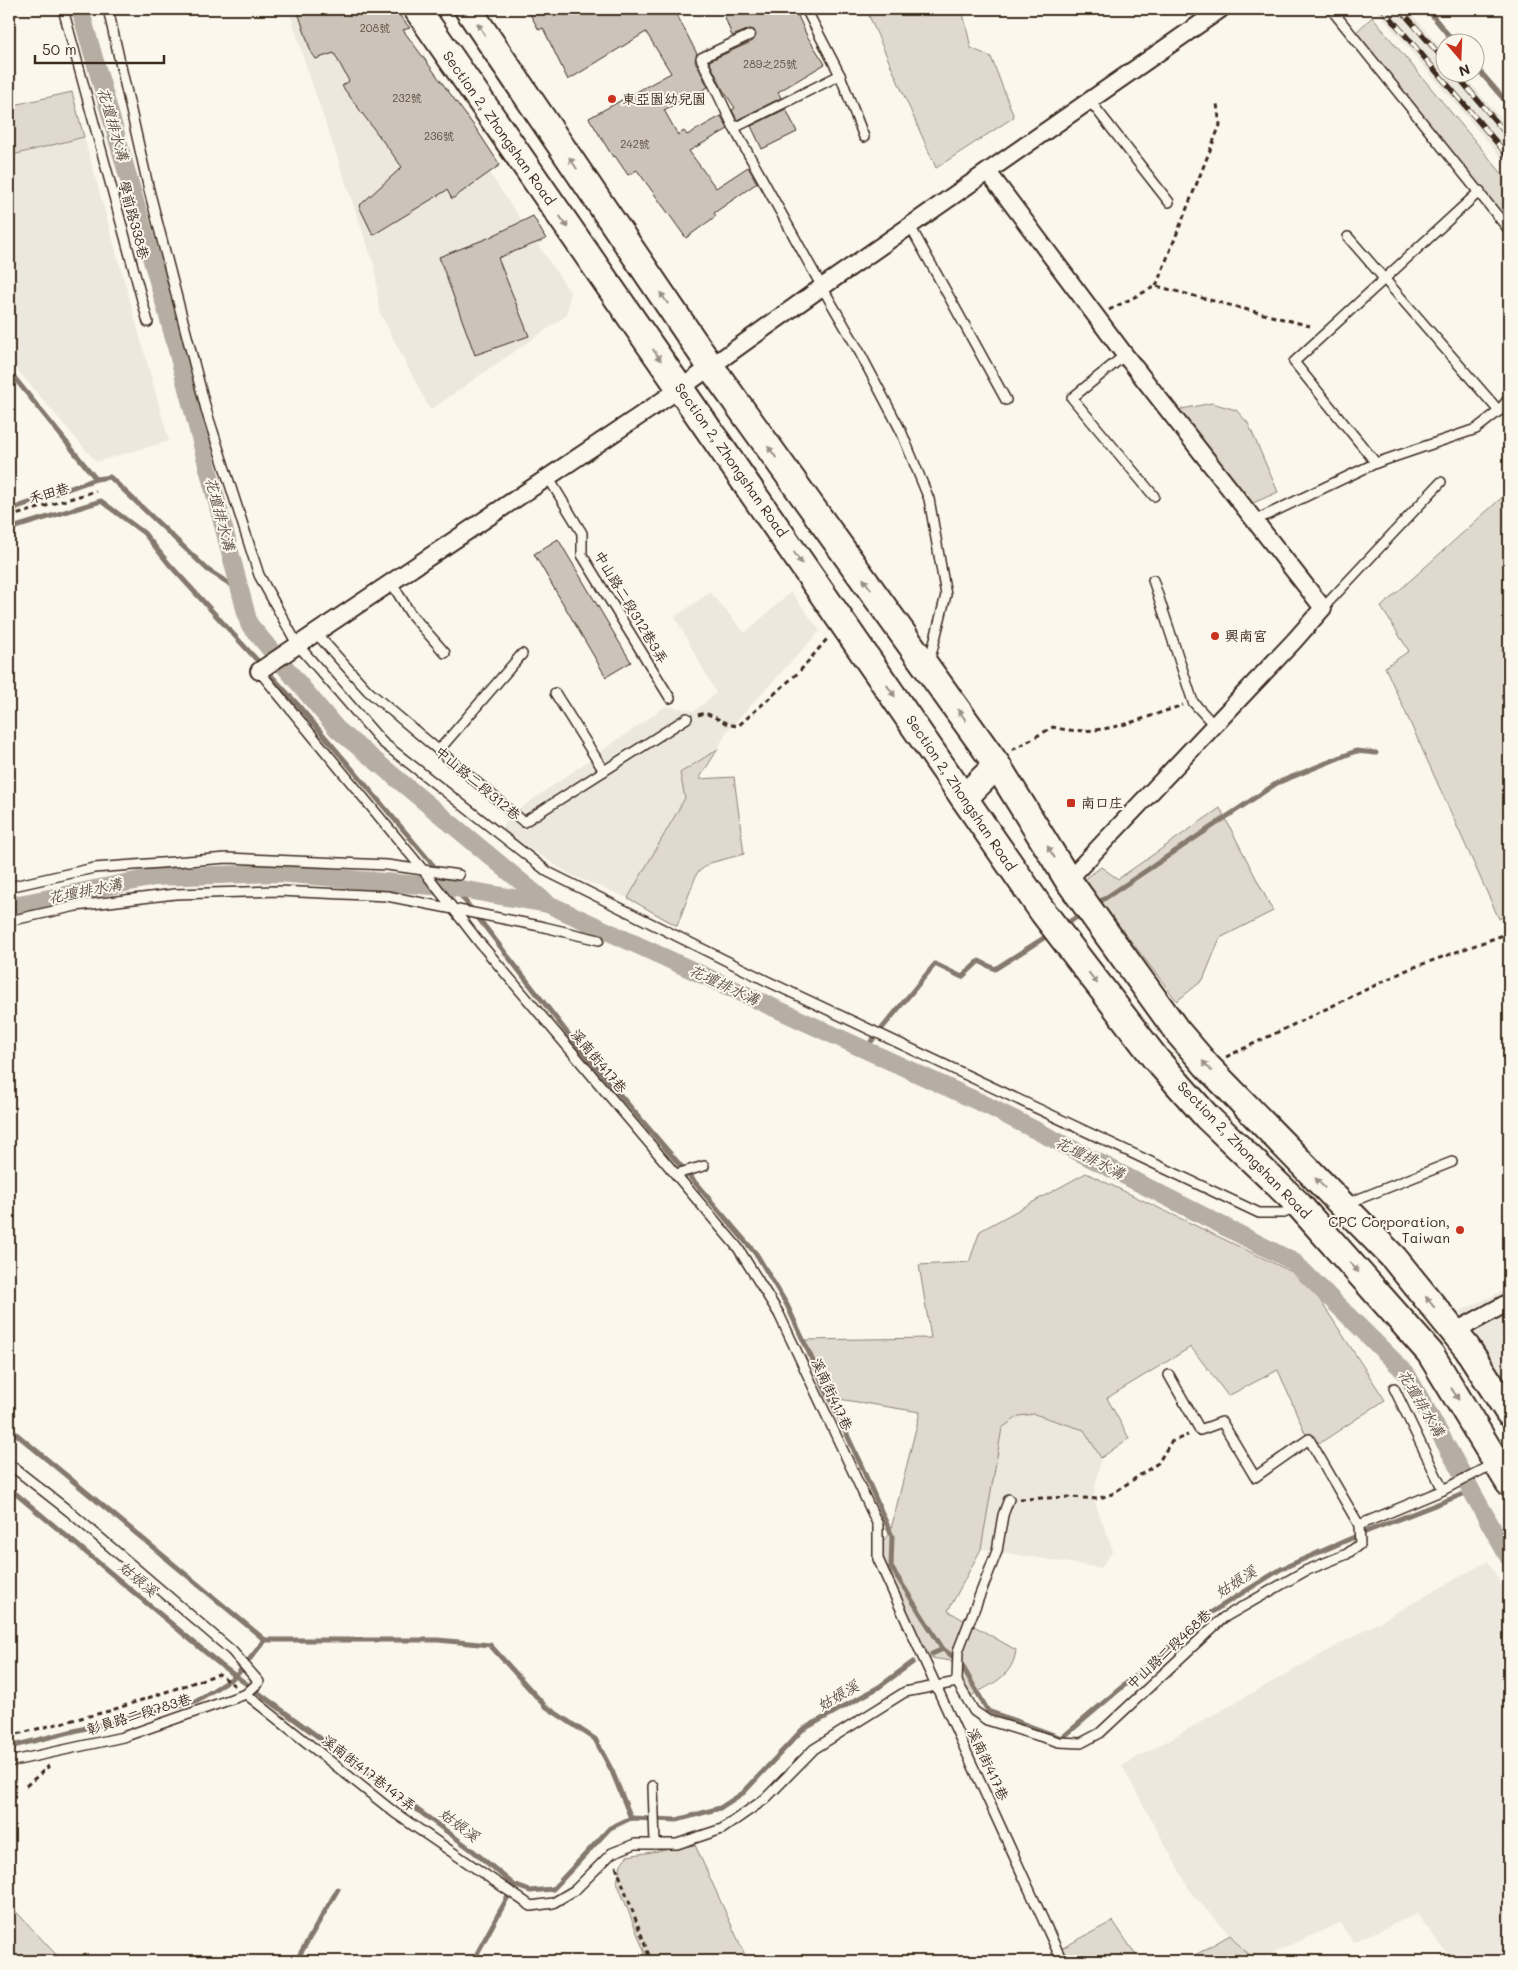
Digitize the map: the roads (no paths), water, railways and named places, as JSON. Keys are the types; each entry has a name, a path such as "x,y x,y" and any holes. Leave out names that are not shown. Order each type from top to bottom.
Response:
{"main road":[{"name":"Section 2, Zhongshan Road","path":"417,9 518,156 928,667 997,765 1073,886 1177,1032 1207,1066 1342,1206"},
{"name":"Section 2, Zhongshan Road","path":"468,9 696,377 842,621 1043,912 1155,1058 1207,1117 1298,1204 1430,1353 1498,1467"},
{"path":"964,798 997,765"},
{"path":"1342,1206 1394,1258 1467,1348 1509,1412"}],"street":[{"path":"259,671 696,377 1221,9"},
{"path":"988,172 1125,355 1323,608 1214,725 1073,886"},
{"path":"1454,1332 1509,1302"}],"lane":[{"name":"學前路338巷","path":"63,9 148,322"},
{"path":"108,9 149,190 207,413 259,575 297,644 382,742 548,872 766,981 1259,1214 1284,1212 1298,1204"},
{"path":"806,9 840,75 864,137"},
{"path":"1330,9 1480,191 1509,230"},
{"path":"750,35 701,58 734,128 859,351 901,431 929,499 946,595 928,667"},
{"path":"734,128 840,75"},
{"path":"1090,101 1168,202"},
{"path":"1376,463 1294,362 1480,191"},
{"path":"910,226 1006,400"},
{"path":"1348,238 1499,411"},
{"path":"1125,355 1072,398 1154,496"},
{"path":"1254,521 1376,463 1476,429 1499,411 1509,398"},
{"name":"中山路二段312巷3弄","path":"548,477 582,533 582,555 670,698"},
{"path":"1323,608 1441,482"},
{"path":"1153,580 1193,702 1214,725"},
{"path":"391,582 410,613 445,653"},
{"name":"中山路二段312巷","path":"315,632 368,691 524,822 687,718"},
{"path":"439,750 522,654"},
{"name":"溪南街417巷","path":"259,671 480,942 738,1248 779,1314 878,1526 878,1559 1062,1961"},
{"path":"555,693 604,771"},
{"path":"9,887 94,868 228,858 387,865 459,875"},
{"path":"9,921 76,906 175,894 268,891 387,896 454,908 599,940"},
{"path":"1342,1206 1452,1162"},
{"path":"676,1174 704,1166"},
{"path":"1169,1375 1200,1430 1222,1422 1256,1477 1309,1439 1359,1525 1498,1467"},
{"path":"1394,1388 1443,1490"},
{"path":"9,1464 70,1512 232,1651 259,1682 246,1694"},
{"path":"937,1686 956,1682 958,1651 996,1551 1003,1514 1009,1499"},
{"name":"中山路二段468巷","path":"956,1682 974,1711 987,1720 1059,1742 1081,1743 1100,1733 1223,1618 1304,1572 1346,1554 1360,1544 1359,1525"},
{"name":"溪南街417巷147弄","path":"246,1694 395,1813 531,1906 553,1903 575,1890 612,1854 635,1844 677,1844 722,1829 765,1799 814,1749 905,1692 937,1686"},
{"name":"彰員路二段783巷","path":"9,1762 123,1737 246,1694"},
{"path":"653,1786 655,1844"}],"waterway":[{"name":"花壇排水溝","path":"80,9 168,316 249,624 337,729 548,904 988,1106 1294,1262 1406,1373 1509,1558"},
{"path":"1427,9 1446,32"},
{"path":"1486,79 1509,105"},
{"path":"9,371 96,479 110,477 208,570 241,591"},
{"path":"9,510 96,479"},
{"path":"9,529 101,501 144,533 169,564 299,706 433,865 455,888 572,1039 757,1255 787,1305 892,1536 891,1567 943,1649"},
{"path":"1095,905 1277,783 1356,751 1376,753"},
{"name":"花壇排水溝","path":"9,906 155,877 278,873 455,888 548,904"},
{"path":"1064,925 1082,914"},
{"path":"865,1049 935,964 962,977 979,961 995,969 1050,934"},
{"path":"9,1428 265,1640 438,1640 490,1645 545,1706 595,1739 612,1771 631,1818"},
{"name":"姑娘溪","path":"9,1488 222,1666 472,1850 514,1885 530,1891 553,1889 610,1828 631,1818 677,1820 720,1808 743,1793 802,1730 879,1687 913,1662"},
{"name":"姑娘溪","path":"932,1654 943,1649 960,1662 988,1711 1062,1738 1207,1615 1281,1569 1368,1531 1471,1491"},
{"path":"9,1747 196,1701 236,1676 265,1640"},
{"path":"296,1961 338,1889"},
{"path":"473,1961 511,1891"}],"railway":[{"path":"1383,9 1509,157"},
{"path":"1400,9 1436,50"},
{"path":"1462,82 1509,137"}],"place":[{"name":"東亞園幼兒園","path":"612,99"},
{"name":"興南宮","path":"1215,636"},
{"name":"南口庄","path":"1071,803"},
{"name":"CPC Corporation, Taiwan","path":"1460,1230"}]}
